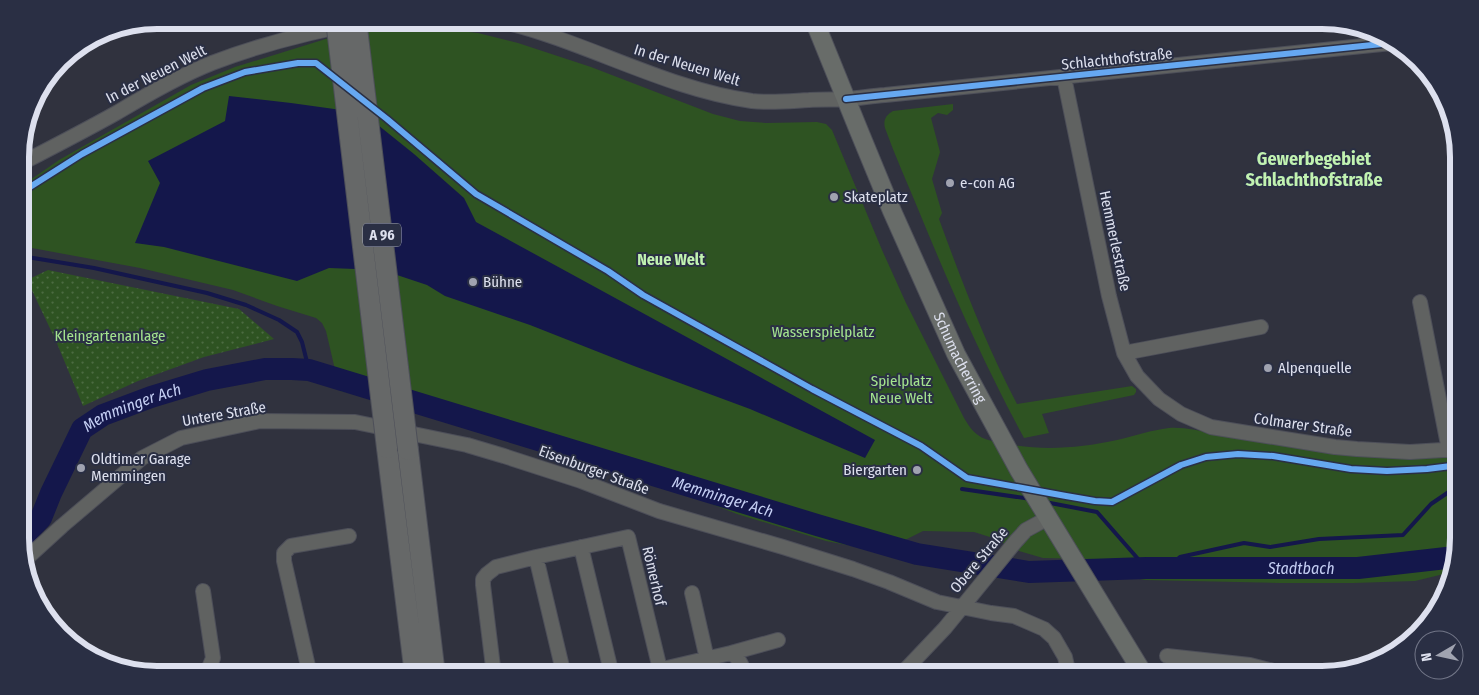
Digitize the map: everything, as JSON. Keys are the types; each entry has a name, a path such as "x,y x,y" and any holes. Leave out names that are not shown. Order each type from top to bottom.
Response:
{"highway":[{"name":"A 96","path":"337,29 414,666"},
{"name":"A 96","path":"357,29 434,666"}],"main road":[{"name":"Schumacherring","path":"818,29 914,262 956,354 1019,470 1139,666"}],"street":[{"name":"In der Neuen Welt","path":"29,160 146,95 211,64 275,42 328,29"},
{"name":"In der Neuen Welt","path":"530,29 708,92 752,101 780,102 846,99"},
{"name":"Schlachthofstraße","path":"846,99 1382,44"},
{"name":"Hemmerlestraße","path":"1064,77 1106,278 1124,353 1138,376 1159,400"},
{"name":"Colmarer Straße","path":"1420,302 1450,433"},
{"path":"1124,353 1261,327"},
{"name":"Colmarer Straße","path":"1159,400 1181,414 1210,427 1336,447 1410,452 1450,450"},
{"name":"Untere Straße","path":"30,556 62,526 142,458 181,438 260,421 355,422"},
{"name":"Eisenburger Straße","path":"355,422 467,445 542,467 659,511 844,567 889,582 937,602 960,607"},
{"name":"Obere Straße","path":"909,666 945,628 960,607 1026,530 1045,512"},
{"path":"308,666 284,561 284,552 291,546 349,536"},
{"name":"Römerhof","path":"493,666 483,585 484,579 490,570 536,557 628,537 659,666"},
{"path":"581,547 610,666"},
{"path":"536,557 562,666"},
{"path":"203,591 213,658 210,666"},
{"path":"692,593 707,659"},
{"name":"Obere Straße","path":"960,607 1014,616 1044,629 1054,638 1065,657 1067,666"},
{"path":"677,666 778,640"},
{"path":"730,653 736,656 742,666"},
{"path":"1167,656 1254,666"}],"green space":[{"path":"379,29 441,29 478,33 518,43 591,67 713,114 740,121 766,123 817,122 826,124 832,130 906,303 964,418 977,435 1007,444 1062,448 1103,443 1163,429 1180,428 1215,434 1417,458 1450,457 1450,547 1445,574 1415,581 1353,583 1145,580 1118,575 1093,559 1043,558 1019,551 993,538 974,532 923,531 901,542 873,550 826,541 737,514 577,452 486,421 428,412 340,391 326,331 322,323 316,318 233,290 140,268 29,247 29,181 59,160 191,85 235,67 345,33"},
{"path":"953,104 953,110 947,115 938,113 931,118 940,152 932,179 942,213 939,219 975,313 1017,404 1132,386 1136,389 1134,395 1042,414 1049,433 1024,438 981,354 885,128 886,118 893,111"},
{"name":"Kleingartenanlage","path":"48,270 239,309 274,339 204,357 138,381 83,406 56,341 29,284 29,279"}],"shaded area":[{"path":"229,96 363,113 464,198 476,222 875,440 865,458 750,409 530,325 445,296 427,285 382,270 329,268 297,281 164,247 135,243 160,183 148,161 225,121"}],"waterway":[{"name":"Memminger Ach","path":"29,257 94,268 207,293 246,305 279,320 297,332 302,342 309,370"},
{"name":"Memminger Ach","path":"29,531 41,518 82,429 103,415 151,397 207,380 265,369 292,369 309,370 917,554 1029,572 1146,568 1358,568 1449,558"},
{"path":"962,489 1031,499"},
{"path":"1167,568 1180,557 1244,543 1270,547 1319,539 1403,535 1431,504 1450,491"},
{"path":"1045,502 1097,512 1146,568"}],"cycle path":[{"path":"846,99 1382,44"},
{"path":"29,188 82,154 203,88 245,72 298,63 316,63 387,119 476,194 608,271 643,295 812,389 921,446 967,478 1095,501 1112,502 1181,465 1206,457 1238,454 1273,456 1351,469 1387,471 1450,466"}],"place":[{"name":"e-con AG","path":"950,183"},
{"name":"Skateplatz","path":"834,197"},
{"name":"Bühne","path":"473,282"},
{"name":"Alpenquelle","path":"1268,368"},
{"name":"Oldtimer Garage Memmingen","path":"81,468"},
{"name":"Biergarten","path":"917,470"}],"district":[{"name":"Gewerbegebiet Schlachthofstraße","path":"1314,169"},
{"name":"Neue Welt","path":"671,259"}],"park label":[{"name":"Wasserspielplatz","path":"823,332"},
{"name":"Spielplatz Neue Welt","path":"901,390"}],"water label":[{"name":"Stadtbach","path":"1301,568"}]}
